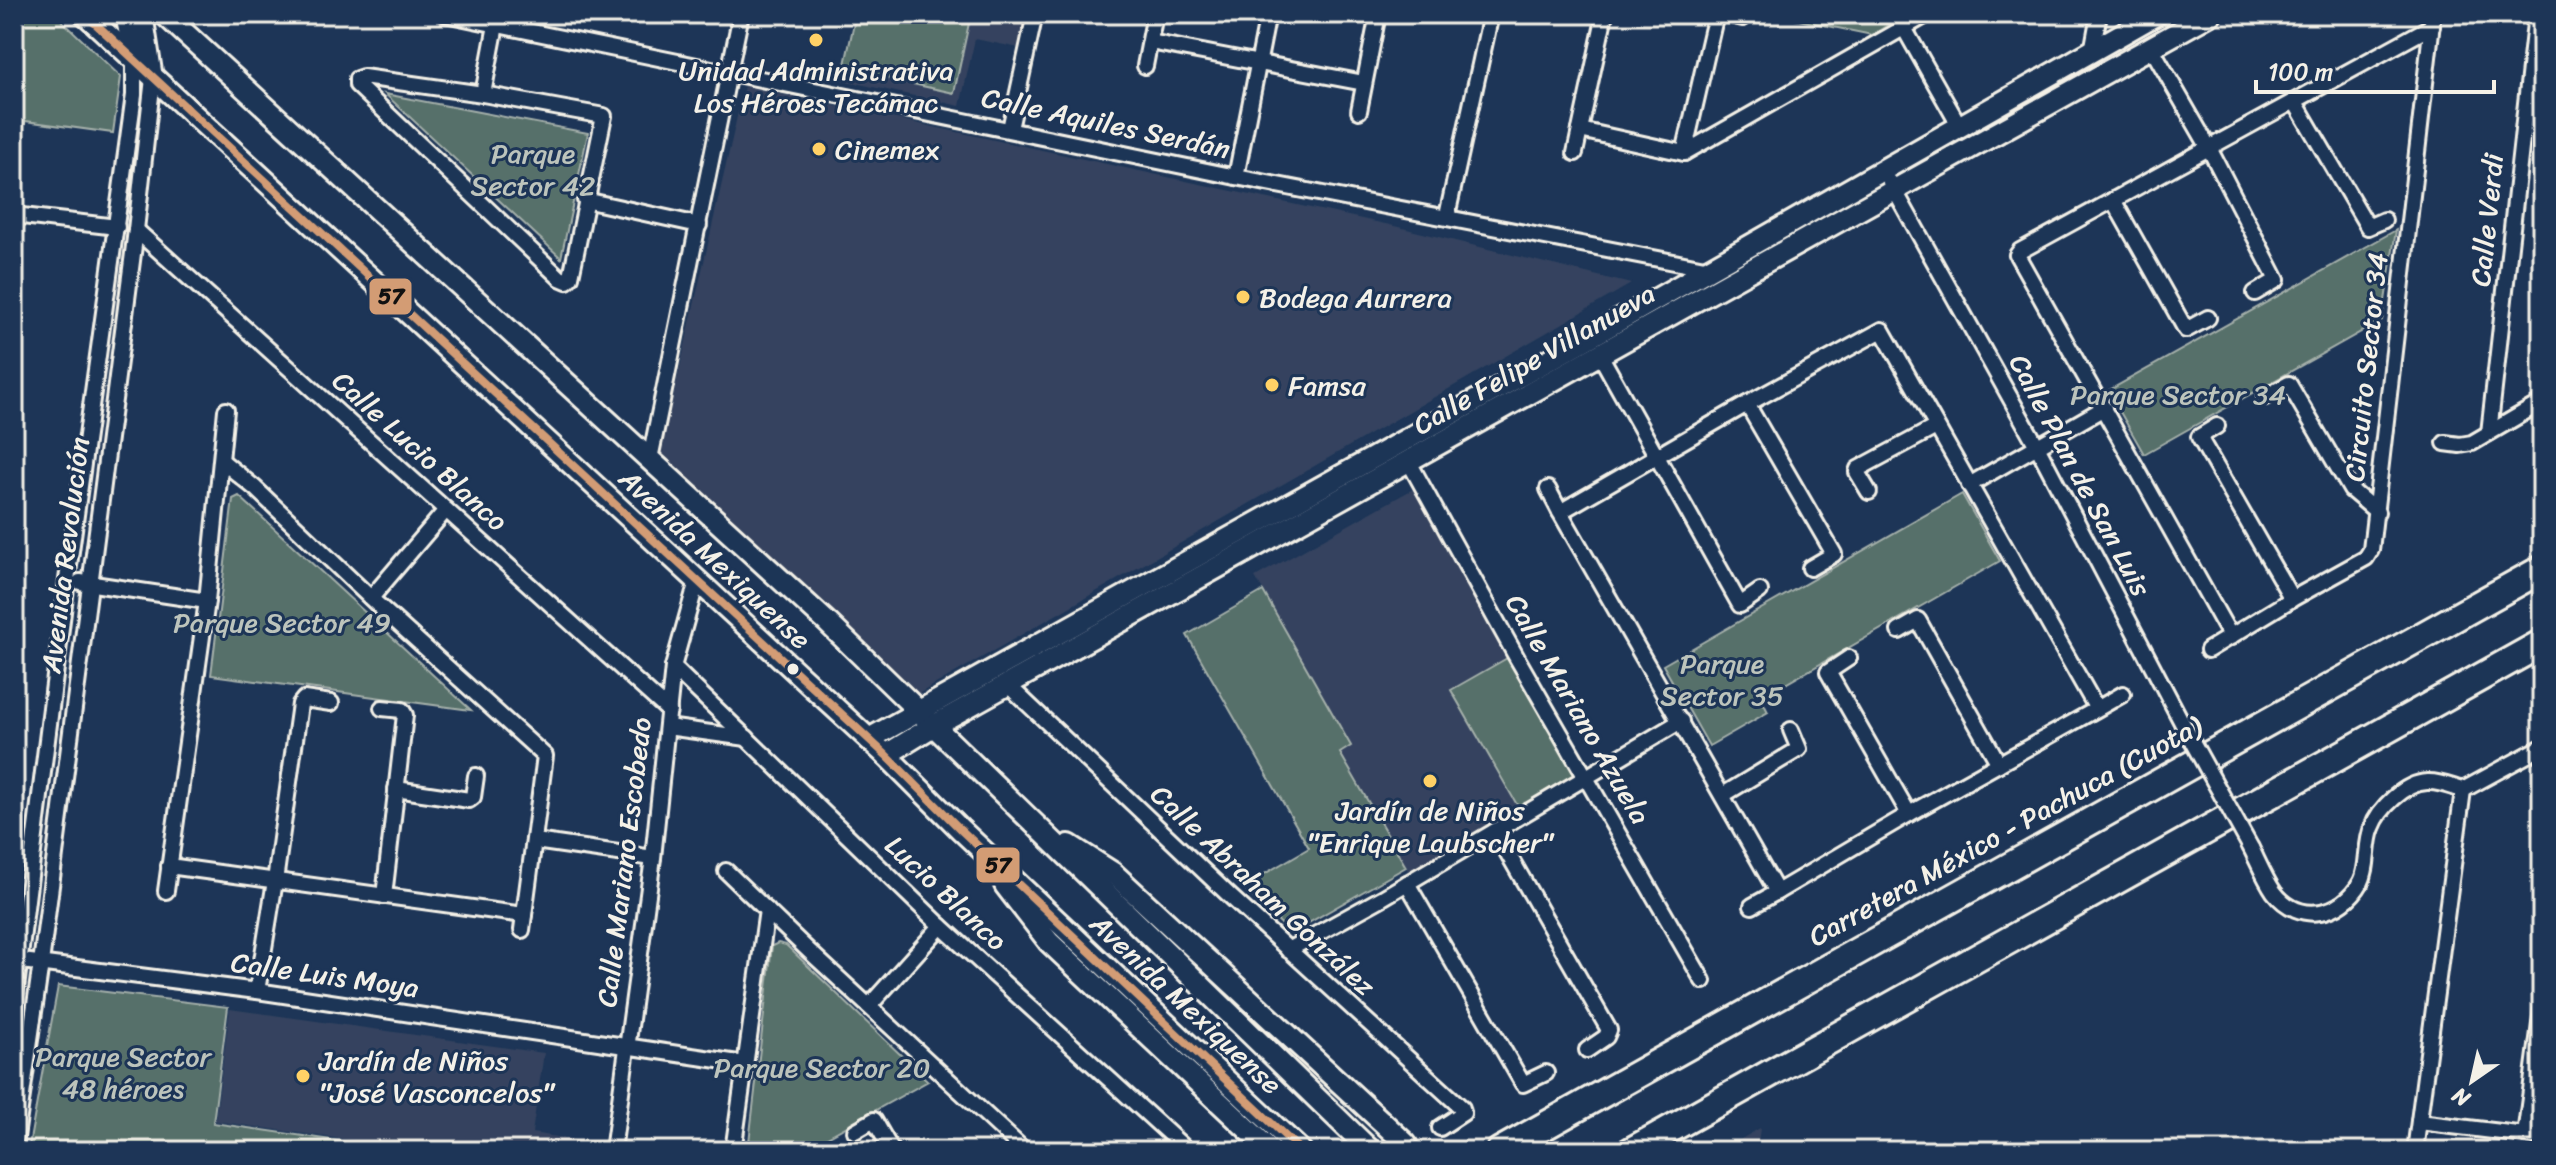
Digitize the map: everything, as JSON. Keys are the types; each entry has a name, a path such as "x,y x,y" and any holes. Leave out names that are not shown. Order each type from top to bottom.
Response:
{"highway":[{"name":"Carretera México - Pachuca (Cuota)","path":"1500,1151 2542,569"},
{"path":"1631,1151 2542,643"}],"main road":[{"name":"Avenida Mexiquense","path":"85,14 869,739 1301,1151"},
{"name":"Avenida Mexiquense","path":"164,14 828,623 1371,1151"},
{"name":"Calle Felipe Villanueva","path":"886,755 1599,353 1617,332 1710,269 2157,14"},
{"name":"Calle Felipe Villanueva","path":"869,739 1313,493 1893,190 2211,14"},
{"path":"1035,824 1113,873 1406,1144 1407,1151"},
{"path":"960,829 1049,942 1271,1151"}],"street":[{"name":"Avenida Revolución","path":"14,1004 17,960 67,580 134,95 134,60 125,14"},
{"name":"Avenida Revolución","path":"14,1151 136,230 153,78 143,14"},
{"path":"650,459 741,14"},
{"path":"1010,129 1035,14"},
{"path":"1145,66 1155,14"},
{"path":"1236,177 1268,14"},
{"path":"1359,111 1378,14"},
{"path":"1447,216 1491,14"},
{"path":"1575,153 1605,14"},
{"path":"1684,153 1716,14"},
{"path":"1726,14 1743,18"},
{"path":"1580,130 1684,153 1928,14"},
{"path":"2092,52 2099,14"},
{"name":"Calle Verdi","path":"2489,433 2535,87 2536,14"},
{"name":"Calle Aquiles Serdán","path":"450,15 1236,177 1710,269"},
{"name":"Circuito Sector 34","path":"2231,637 2017,255 2295,102 2433,20"},
{"name":"Circuito Sector 34","path":"2208,650 2366,558 2371,550 2433,20"},
{"path":"483,94 496,25"},
{"path":"1904,28 1960,127"},
{"path":"1150,42 1364,83"},
{"path":"2151,47 2209,148 2277,280 2255,293"},
{"path":"363,77 483,94 604,116 585,200 571,277 567,281 560,278 357,85 357,79 363,77"},
{"path":"2295,102 2367,225 2370,227 2384,220"},
{"name":"Calle Plan de San Luis","path":"1883,170 2037,446 2275,894 2300,911 2323,913 2343,903 2362,881 2371,828 2380,812 2408,788 2426,782 2463,790"},
{"path":"585,200 699,225"},
{"path":"2113,200 2186,330 2208,318"},
{"path":"14,215 117,227"},
{"name":"Calle Lucio Blanco","path":"136,230 669,711"},
{"path":"1560,512 1882,330 2097,709"},
{"path":"1599,353 1740,605 1760,591"},
{"path":"2265,397 2289,384 2351,490 2377,512"},
{"path":"2445,443 2472,443 2542,402"},
{"path":"1747,404 1834,554 1810,568"},
{"path":"1969,485 2104,408"},
{"path":"166,891 207,601 226,410"},
{"path":"2217,426 2199,437 2292,599"},
{"path":"1869,492 1858,469 1936,427"},
{"path":"169,866 384,896 523,922 535,841 545,756 222,461"},
{"name":"Calle Mariano Azuela","path":"1409,462 1517,658 1703,981"},
{"path":"1548,489 1777,892"},
{"path":"371,598 446,510"},
{"path":"67,580 207,601"},
{"name":"Calle Mariano Escobedo","path":"613,1151 653,858 673,667 697,581"},
{"path":"1899,631 1918,620 1999,764"},
{"path":"1849,658 1828,672 1909,814"},
{"name":"Lucio Blanco","path":"673,667 941,926 1188,1151"},
{"name":"Calle Abraham González","path":"1008,685 1288,950 1462,1108 1459,1118 1440,1128"},
{"path":"1752,906 2123,694"},
{"path":"257,991 300,704 304,699 331,703"},
{"path":"382,708 405,713 384,896"},
{"path":"1288,950 1681,721"},
{"path":"667,727 747,738"},
{"path":"1723,795 1799,749 1791,730"},
{"path":"2415,1151 2463,790 2542,747"},
{"path":"396,789 469,800 473,797 476,776"},
{"path":"1495,831 1609,1030 1606,1037 1587,1050"},
{"path":"535,841 653,858"},
{"path":"726,871 1025,1151"},
{"path":"1407,883 1523,1084 1546,1073"},
{"path":"733,1151 767,910"},
{"path":"869,1006 941,926"},
{"name":"Calle Luis Moya","path":"17,960 257,991 745,1064"},
{"path":"2525,1135 2542,1009"},
{"path":"855,1131 874,1120 892,1151"},
{"path":"2419,1122 2542,1137"}],"shaded area":[{"path":"855,14 1026,14 1019,48 975,39 960,106 841,80"},
{"path":"744,86 1390,225 1631,284 913,697 658,463"},
{"path":"1413,489 1509,657 1451,690 1520,810 1410,873 1340,752 1351,745 1255,577"},
{"path":"230,1009 544,1053 532,1133 596,1143 595,1151 375,1151 375,1144 215,1121"},
{"path":"1760,1128 1757,1151 1721,1151"}],"green space":[{"path":"14,14 55,14 121,77 113,133 25,121 14,201"},
{"path":"856,14 926,14 969,23 954,93 844,69"},
{"path":"1769,14 1905,14 1872,35"},
{"name":"Parque Sector 42","path":"385,94 588,133 561,258"},
{"name":"Parque Sector 34","path":"2396,230 2382,320 2144,454 2108,391"},
{"name":"Parque Sector 35","path":"1962,494 2000,561 1761,698 1768,712 1709,746 1663,665"},
{"name":"Parque Sector 49","path":"239,496 471,710 211,675 233,499"},
{"path":"1263,591 1351,746 1340,753 1406,867 1291,933 1242,887 1309,848 1187,635"},
{"path":"1509,657 1577,777 1520,810 1451,690"},
{"name":"Parque Sector 20","path":"778,943 786,945 928,1081 802,1151 748,1151 772,946"},
{"name":"Parque Sector 48 héroes","path":"58,986 228,1007 213,1123 373,1146 372,1151 28,1151"}],"transit line":[{"name":"57","path":"85,14 886,755 960,829 1301,1151"}],"place":[{"name":"Unidad Administrativa Los Héroes Tecámac","path":"816,40"},
{"name":"Cinemex","path":"819,149"},
{"name":"Bodega Aurrera","path":"1243,297"},
{"name":"Famsa","path":"1272,385"},
{"name":"Jardín de Niños \"Enrique Laubscher\"","path":"1430,781"},
{"name":"Jardín de Niños \"José Vasconcelos\"","path":"303,1076"}]}
